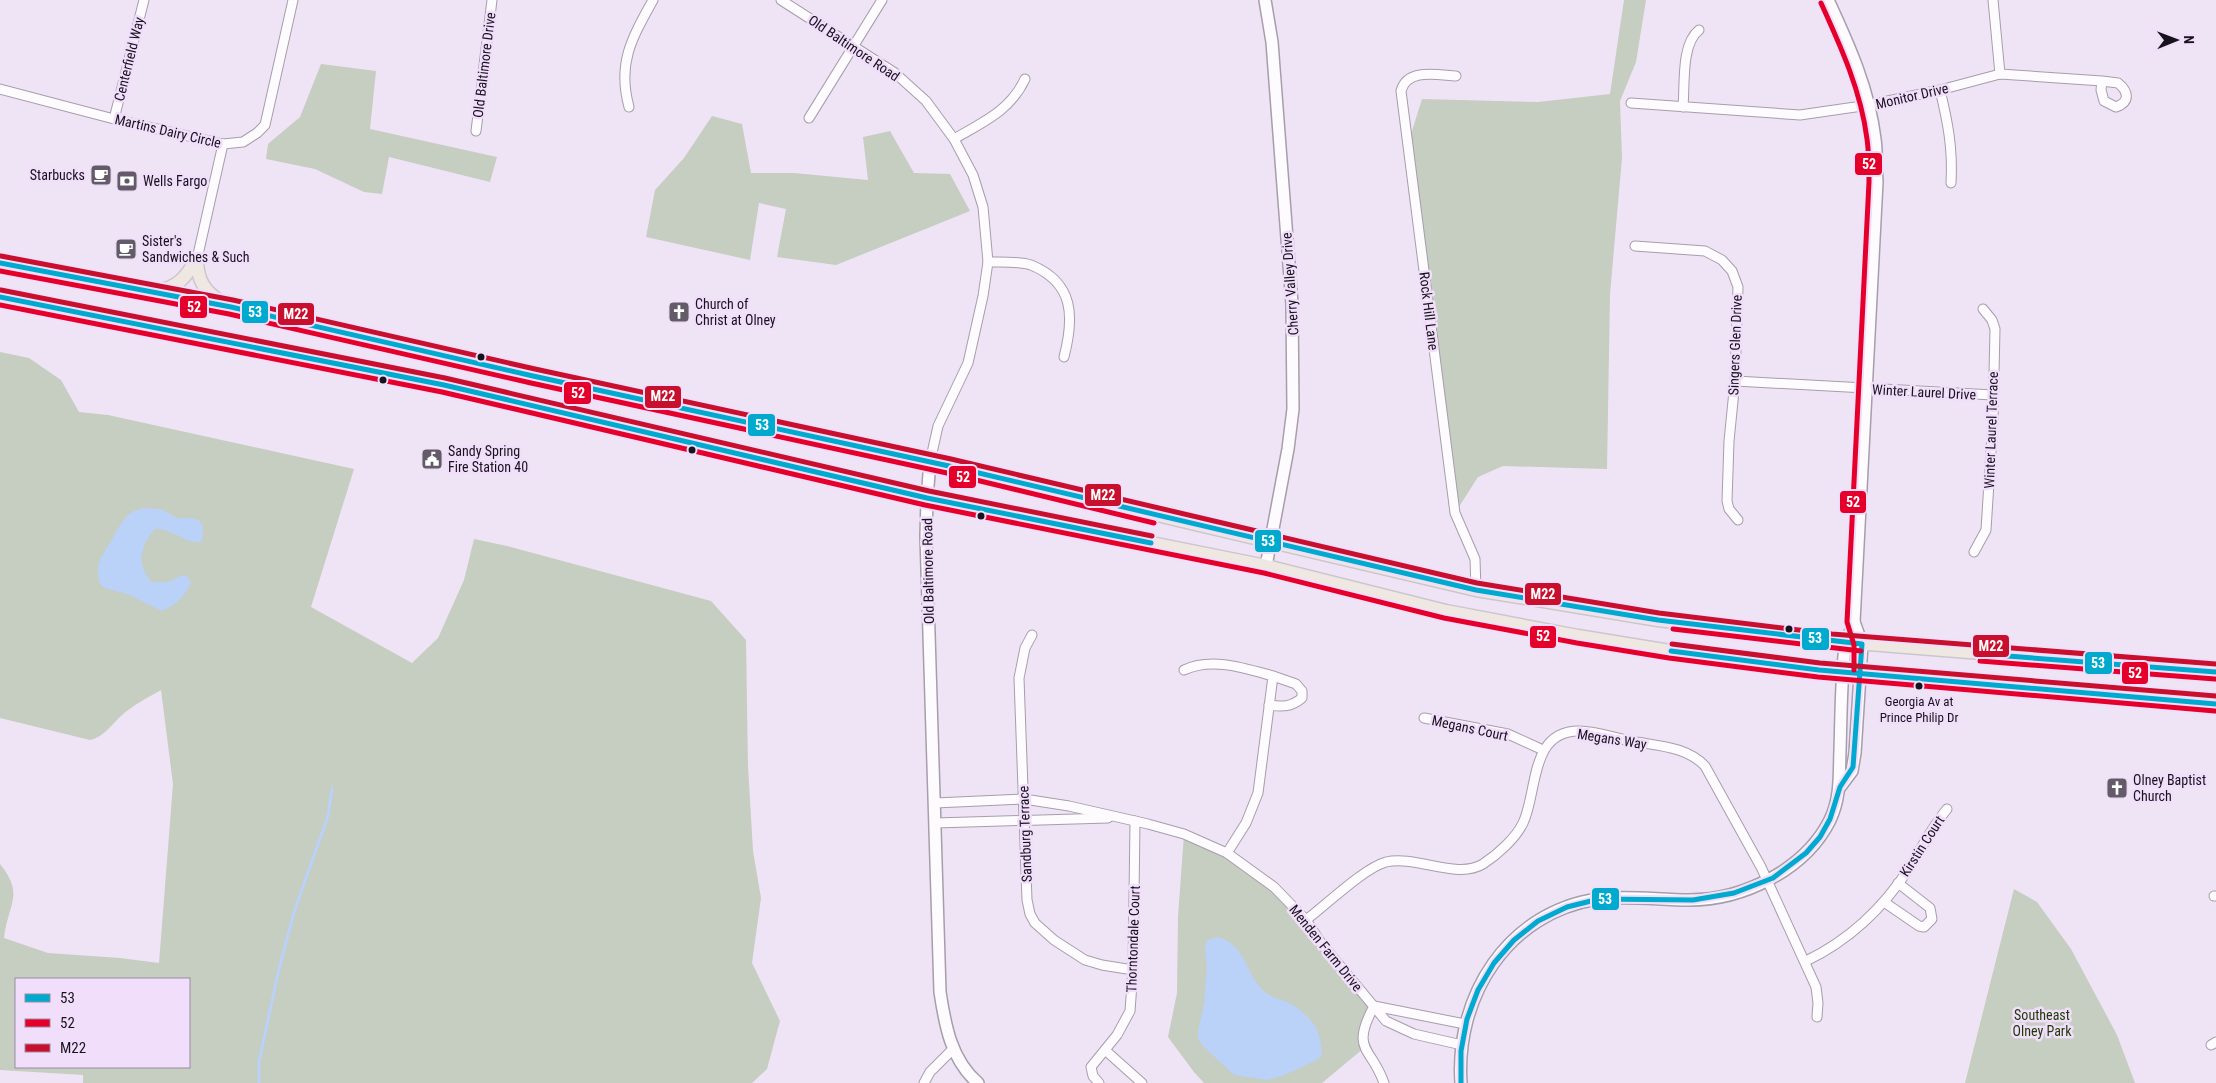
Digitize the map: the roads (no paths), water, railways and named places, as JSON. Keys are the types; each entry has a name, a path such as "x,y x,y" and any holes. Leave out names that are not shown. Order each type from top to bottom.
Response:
{"main road":[{"path":"142,290 162,290 175,286 189,272 197,259"},
{"path":"197,259 200,282 210,295 231,307"},
{"path":"0,263 231,307 524,374 930,462 1476,590 1658,620 1862,644 2216,672"},
{"path":"0,297 437,383 927,498 1266,566 1446,611 1578,636 1670,651 1861,674 2216,704"}],"street":[{"name":"Centerfield Way","path":"114,119 144,0"},
{"name":"Martins Dairy Circle","path":"0,89 114,119 223,144 243,142 257,134 265,125 293,0"},
{"name":"Old Baltimore Drive","path":"476,131 492,0"},
{"path":"629,108 625,91 624,65 637,28 653,0"},
{"name":"Old Baltimore Road","path":"781,0 895,73 926,101 954,139 972,175 983,207 988,262 983,296 968,362 938,426 930,462 927,498 940,992 945,1027 953,1049 968,1074 978,1083"},
{"path":"810,118 882,0"},
{"name":"Cherry Valley Drive","path":"1265,0 1272,42 1294,356 1291,426 1266,566"},
{"path":"1461,1083 1464,1024 1470,1005 1488,969 1512,941 1549,914 1575,904 1598,899 1690,900 1717,898 1745,890 1766,881 1793,864 1814,845 1830,820 1840,787 1843,672 1846,642 1854,622 1877,182 1876,140 1869,105 1861,76 1828,0"},
{"path":"1993,0 2000,74"},
{"path":"1683,107 1688,46 1692,36 1699,30"},
{"name":"Monitor Drive","path":"1631,103 1800,116 1869,105 1940,90 2000,74 2102,81"},
{"name":"Rock Hill Lane","path":"1456,76 1410,77 1404,82 1401,91 1455,513 1476,559 1476,590"},
{"path":"954,139 1002,110 1018,94 1025,79"},
{"path":"1940,90 1949,127 1953,156 1951,183"},
{"path":"197,259 223,144"},
{"name":"Singers Glen Drive","path":"1634,246 1705,251 1722,260 1732,271 1738,286 1735,381 1729,441 1728,501 1729,509 1738,520"},
{"path":"988,262 1030,265 1055,280 1066,296 1070,313 1070,334 1064,357"},
{"name":"Winter Laurel Terrace","path":"1974,552 1986,530 1993,395 1995,329 1992,320 1983,309"},
{"name":"Winter Laurel Drive","path":"1735,381 1993,395"},
{"path":"1840,787 1852,771 1855,753 1862,644 1854,622"},
{"name":"Sandburg Terrace","path":"1032,635 1025,648 1019,678 1027,900 1030,914 1035,923 1054,940 1085,960 1133,970"},
{"path":"1184,670 1209,663 1250,669 1296,684 1302,691 1302,698 1294,704 1287,706 1269,705"},
{"path":"1227,853 1246,823 1258,793 1273,676"},
{"name":"Megans Court","path":"1424,718 1508,734 1543,750"},
{"name":"Megans Way","path":"1543,750 1562,735 1580,731 1676,749 1699,759 1710,773 1760,867 1806,961 1816,987 1817,1017"},
{"path":"1306,920 1370,870 1385,862 1402,860 1465,870 1482,864 1513,836 1523,824 1529,808 1536,770 1543,750"},
{"name":"Menden Farm Drive","path":"935,803 1024,799 1069,806 1184,834 1227,853 1274,887 1306,920 1321,943 1386,1021 1414,1034 1462,1045"},
{"name":"Kirstin Court","path":"1806,961 1843,940 1884,902 1947,808"},
{"name":"Menden Farm Drive","path":"936,824 1116,818"},
{"name":"Thorntondale Court","path":"1099,1083 1093,1076 1091,1067 1117,1035 1130,1011 1133,970 1136,821"},
{"name":"Kirstin Court","path":"1884,902 1919,926 1924,927 1932,920 1930,908 1898,883"},
{"path":"1384,1083 1381,1073 1364,1048 1362,1034 1365,1023 1374,1006 1464,1024"},
{"path":"924,1083 930,1072 953,1049"},
{"path":"1105,1050 1142,1083"}],"water":[{"path":"143,508 161,509 177,518 199,520 203,527 202,541 192,542 169,532 155,529 146,542 143,549 142,562 147,576 152,582 169,582 182,575 188,577 191,583 180,600 162,611 127,594 105,588 100,584 98,567 101,558 126,517 130,513"},
{"path":"1218,937 1233,945 1243,957 1254,979 1266,993 1295,1006 1312,1022 1321,1046 1322,1055 1317,1060 1282,1076 1267,1080 1234,1075 1203,1046 1198,1039 1198,1031 1204,1004 1207,966 1205,950 1207,940"}],"waterway":[{"path":"259,1083 259,1062 278,973 294,912 328,816 332,788"}],"place":[{"name":"Starbucks","path":"101,175"},
{"name":"Wells Fargo","path":"127,181"},
{"name":"Sister's Sandwiches & Such","path":"126,249"},
{"name":"Church of Christ at Olney","path":"679,312"},
{"name":"Sandy Spring Fire Station 40","path":"432,459"},
{"name":"Georgia Av at Prince Philip Dr","path":"1919,686"},
{"name":"Olney Baptist Church","path":"2117,788"}],"park label":[{"name":"Southeast Olney Park","path":"2042,1024"}]}
